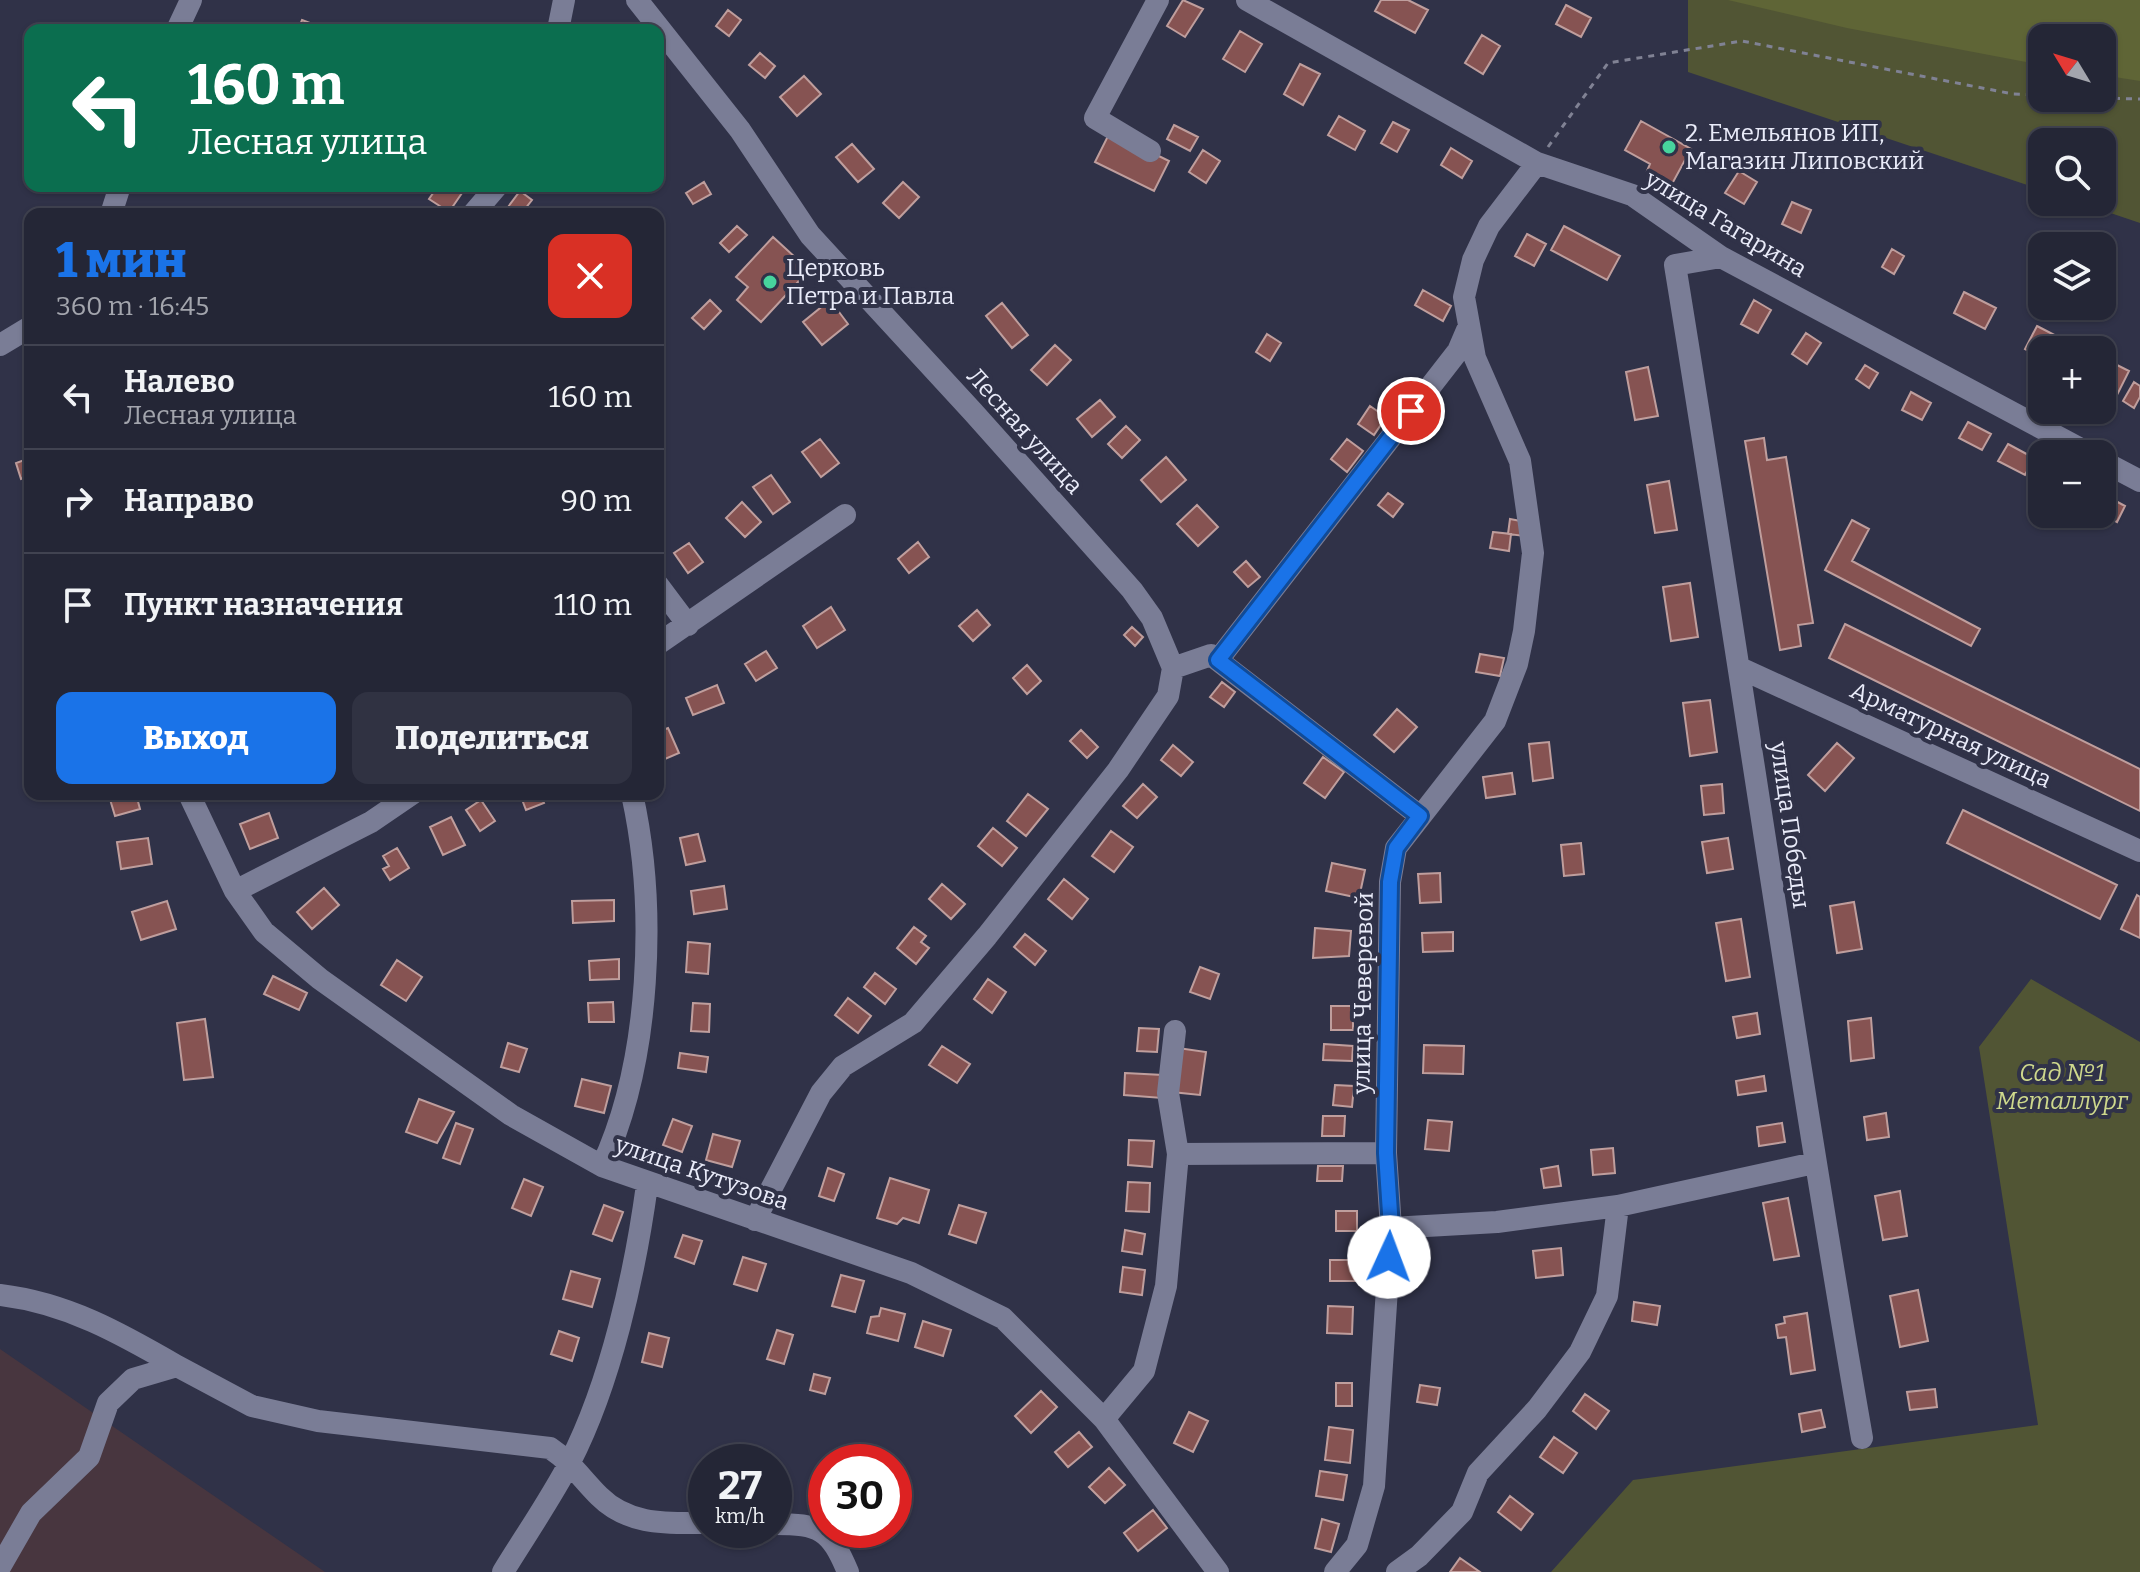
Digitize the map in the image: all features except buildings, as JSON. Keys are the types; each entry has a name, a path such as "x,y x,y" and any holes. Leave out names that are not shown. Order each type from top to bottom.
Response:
{"street":[{"path":"180,24 191,0"},
{"path":"559,24 564,0"},
{"name":"Лесная улица","path":"637,0 656,24"},
{"path":"1150,151 1095,118 1158,0"},
{"name":"улица Гагарина","path":"1247,0 1537,163 1632,195 1721,257 2064,440"},
{"name":"Лесная улица","path":"664,34 740,130 810,235 1132,590 1152,618 1173,668"},
{"name":"улица Чеверевой","path":"1335,1572 1357,1545 1374,1486 1391,1228 1386,1153 1390,882 1396,848 1495,721 1517,664 1524,631 1533,553 1520,461 1475,358 1467,330 1464,297 1473,260 1489,226 1537,163"},
{"path":"478,208 492,192"},
{"name":"улица Победы","path":"1721,257 1675,265 1740,668 1814,1163 1862,1438"},
{"path":"1218,660 1458,351 1467,330"},
{"path":"0,345 24,331"},
{"path":"2116,468 2140,481"},
{"path":"664,640 845,515"},
{"path":"664,593 688,625"},
{"path":"755,1220 821,1093 843,1066 913,1023 987,936 1118,770 1168,696 1173,668 1211,655 1420,816"},
{"name":"Арматурная улица","path":"1740,668 2140,851"},
{"name":"улица Кутузова","path":"192,800 235,891 264,932 320,979 511,1115 602,1166 647,1185 911,1273 1003,1318 1104,1419 1218,1572"},
{"path":"235,891 371,822 403,800"},
{"path":"602,1166 639,1040 646,875 633,800"},
{"path":"1104,1419 1144,1371 1166,1286 1178,1154 1168,1093 1175,1031"},
{"path":"1178,1154 1386,1153"},
{"path":"1391,1228 1497,1222 1618,1206 1814,1163"},
{"path":"503,1572 570,1461 601,1385 629,1280 647,1185"},
{"path":"1397,1572 1419,1556 1462,1512 1478,1473 1537,1409 1580,1352 1607,1296 1618,1206"},
{"path":"0,1295 40,1300 106,1325 252,1406 318,1421 550,1448 570,1461 601,1499 645,1523 688,1523"},
{"path":"0,1567 31,1513 89,1457 108,1403 133,1379 177,1366"},
{"path":"792,1524 822,1530 835,1542 848,1572"}],"path":[{"path":"1537,163 1608,63 1742,41 2028,95"},
{"path":"2116,98 2140,99"}],"shaded area":[{"path":"0,1349 325,1572 0,1572"}],"green space":[{"path":"1688,0 2140,0 2140,223 2116,215 2116,128 2028,128 2028,185 1688,72"},
{"path":"1728,0 2140,0 2140,81 2116,77 2116,24 2028,24 2028,62 1847,28"},
{"name":"Сад №1 Металлург","path":"2031,979 2140,1042 2140,1572 1551,1572 1633,1480 2038,1425 1979,1047"}],"place":[{"name":"2. Емельянов ИП, Магазин Липовский","path":"1669,147"},
{"name":"Церковь Петра и Павла","path":"770,282"}],"route":[{"path":"1389,1257 1391,1228 1386,1153 1390,882 1396,848 1420,816 1218,660 1411,411"}]}
